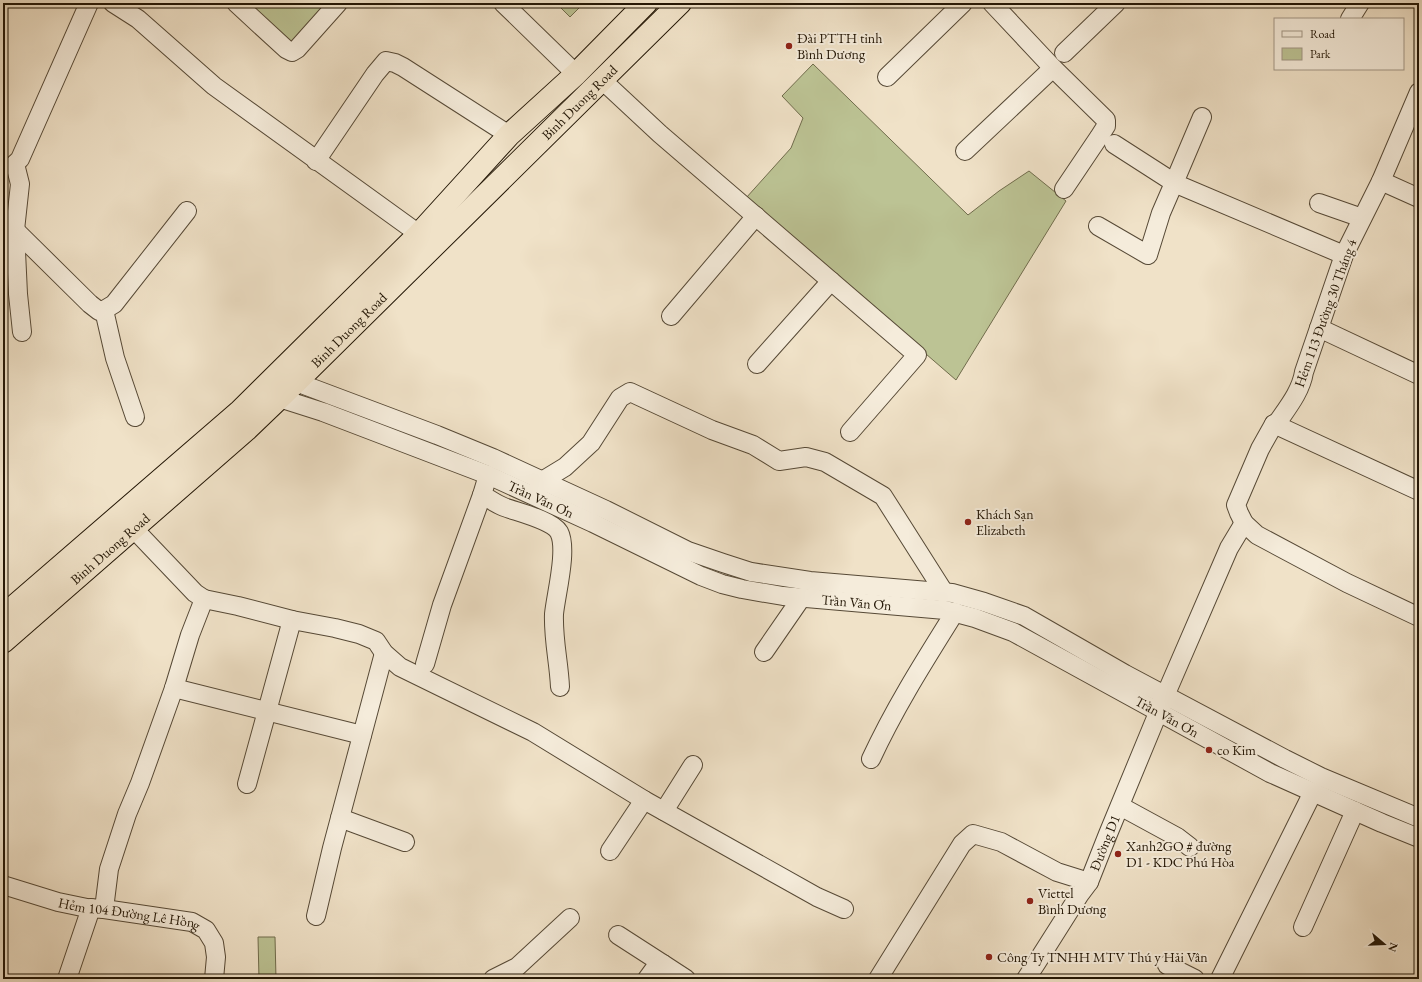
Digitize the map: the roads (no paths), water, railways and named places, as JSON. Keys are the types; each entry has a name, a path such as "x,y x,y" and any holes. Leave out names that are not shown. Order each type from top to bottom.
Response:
{"highway":[{"name":"Binh Duong Road","path":"3,616 240,411 419,234 509,135 576,74 646,3"},
{"name":"Binh Duong Road","path":"3,642 246,430 280,398 680,3"}],"street":[{"path":"22,332 18,294 15,230 20,184 9,163 20,159 89,3"},
{"path":"113,3 138,19 214,86 419,234"},
{"path":"236,3 286,49 292,52 297,50 338,3"},
{"path":"504,3 576,74"},
{"path":"886,77 963,3"},
{"path":"992,3 1106,120 1106,126 1064,189"},
{"path":"1064,53 1116,3"},
{"path":"1351,18 1360,3"},
{"path":"316,160 375,74 386,61 403,67 509,135"},
{"path":"965,150 1054,68"},
{"path":"602,80 660,134 917,355 850,432"},
{"name":"Hẻm 113 Đường 30 Tháng 4","path":"1418,613 1347,583 1257,535 1244,523 1236,505 1260,448 1274,424 1277,423 1298,390 1344,255 1381,181 1419,92"},
{"path":"1098,226 1148,255 1161,213 1202,117"},
{"path":"1114,144 1174,183 1344,255"},
{"path":"1381,181 1419,198"},
{"path":"1319,203 1362,218"},
{"path":"15,230 90,304 99,311 104,310 114,304 187,211"},
{"path":"671,316 756,216"},
{"path":"757,364 831,281"},
{"path":"104,310 115,358 135,417"},
{"path":"1319,328 1418,372"},
{"name":"Trần Văn Ơn","path":"296,382 437,435 517,469 538,488 701,576 722,584 756,592 955,612 1001,628 1025,638 1270,773 1419,838"},
{"path":"538,488 565,467 591,443 620,398 630,392 712,430 753,445 779,461 806,457 825,462 883,496 944,592"},
{"name":"Trần Văn Ơn","path":"280,398 323,412 488,475 538,488 606,510 688,551 723,564 751,572 810,580 952,593 1024,616 1165,696 1321,777 1419,818"},
{"path":"1274,424 1419,491"},
{"path":"425,664 442,605 488,475"},
{"path":"482,495 504,507 548,523 558,531 562,542 554,615 555,647 560,668 560,687"},
{"name":"Đường D1","path":"1029,978 1080,894 1089,882 1158,712 1229,548 1244,523"},
{"path":"133,528 195,592 204,599 292,620 335,628 359,634 376,641 384,653 400,668 533,732 644,800 817,897 844,909"},
{"path":"764,652 802,597"},
{"path":"68,979 97,908 124,821 140,783 174,688 190,635 204,599"},
{"path":"871,759 886,727 910,684 955,612"},
{"path":"247,784 292,620"},
{"path":"316,916 340,818 384,653"},
{"path":"174,688 362,735"},
{"path":"664,811 693,765"},
{"path":"1220,979 1313,792"},
{"path":"610,852 644,800"},
{"path":"1120,806 1177,837 1190,847"},
{"path":"1303,927 1355,811"},
{"path":"340,818 405,842"},
{"path":"878,979 962,844 973,834 1001,842 1058,872 1089,882"},
{"name":"Hẻm 104 Đường Lê Hồng","path":"3,885 58,902 192,922 206,930 214,943 216,957 214,979"},
{"path":"493,979 517,967 570,918"},
{"path":"618,935 655,970 686,979"},
{"path":"1167,965 1195,979"}],"place":[{"name":"Đài PTTH tỉnh Bình Dương","path":"789,46"},
{"name":"Khách Sạn Elizabeth","path":"968,522"},
{"name":"co Kim","path":"1209,750"},
{"name":"Xanh2GO # đường D1 - KDC Phú Hòa","path":"1118,854"},
{"name":"Viettel Bình Dương","path":"1030,901"},
{"name":"Công Ty TNHH MTV Thú y Hải Vân","path":"989,957"}]}
